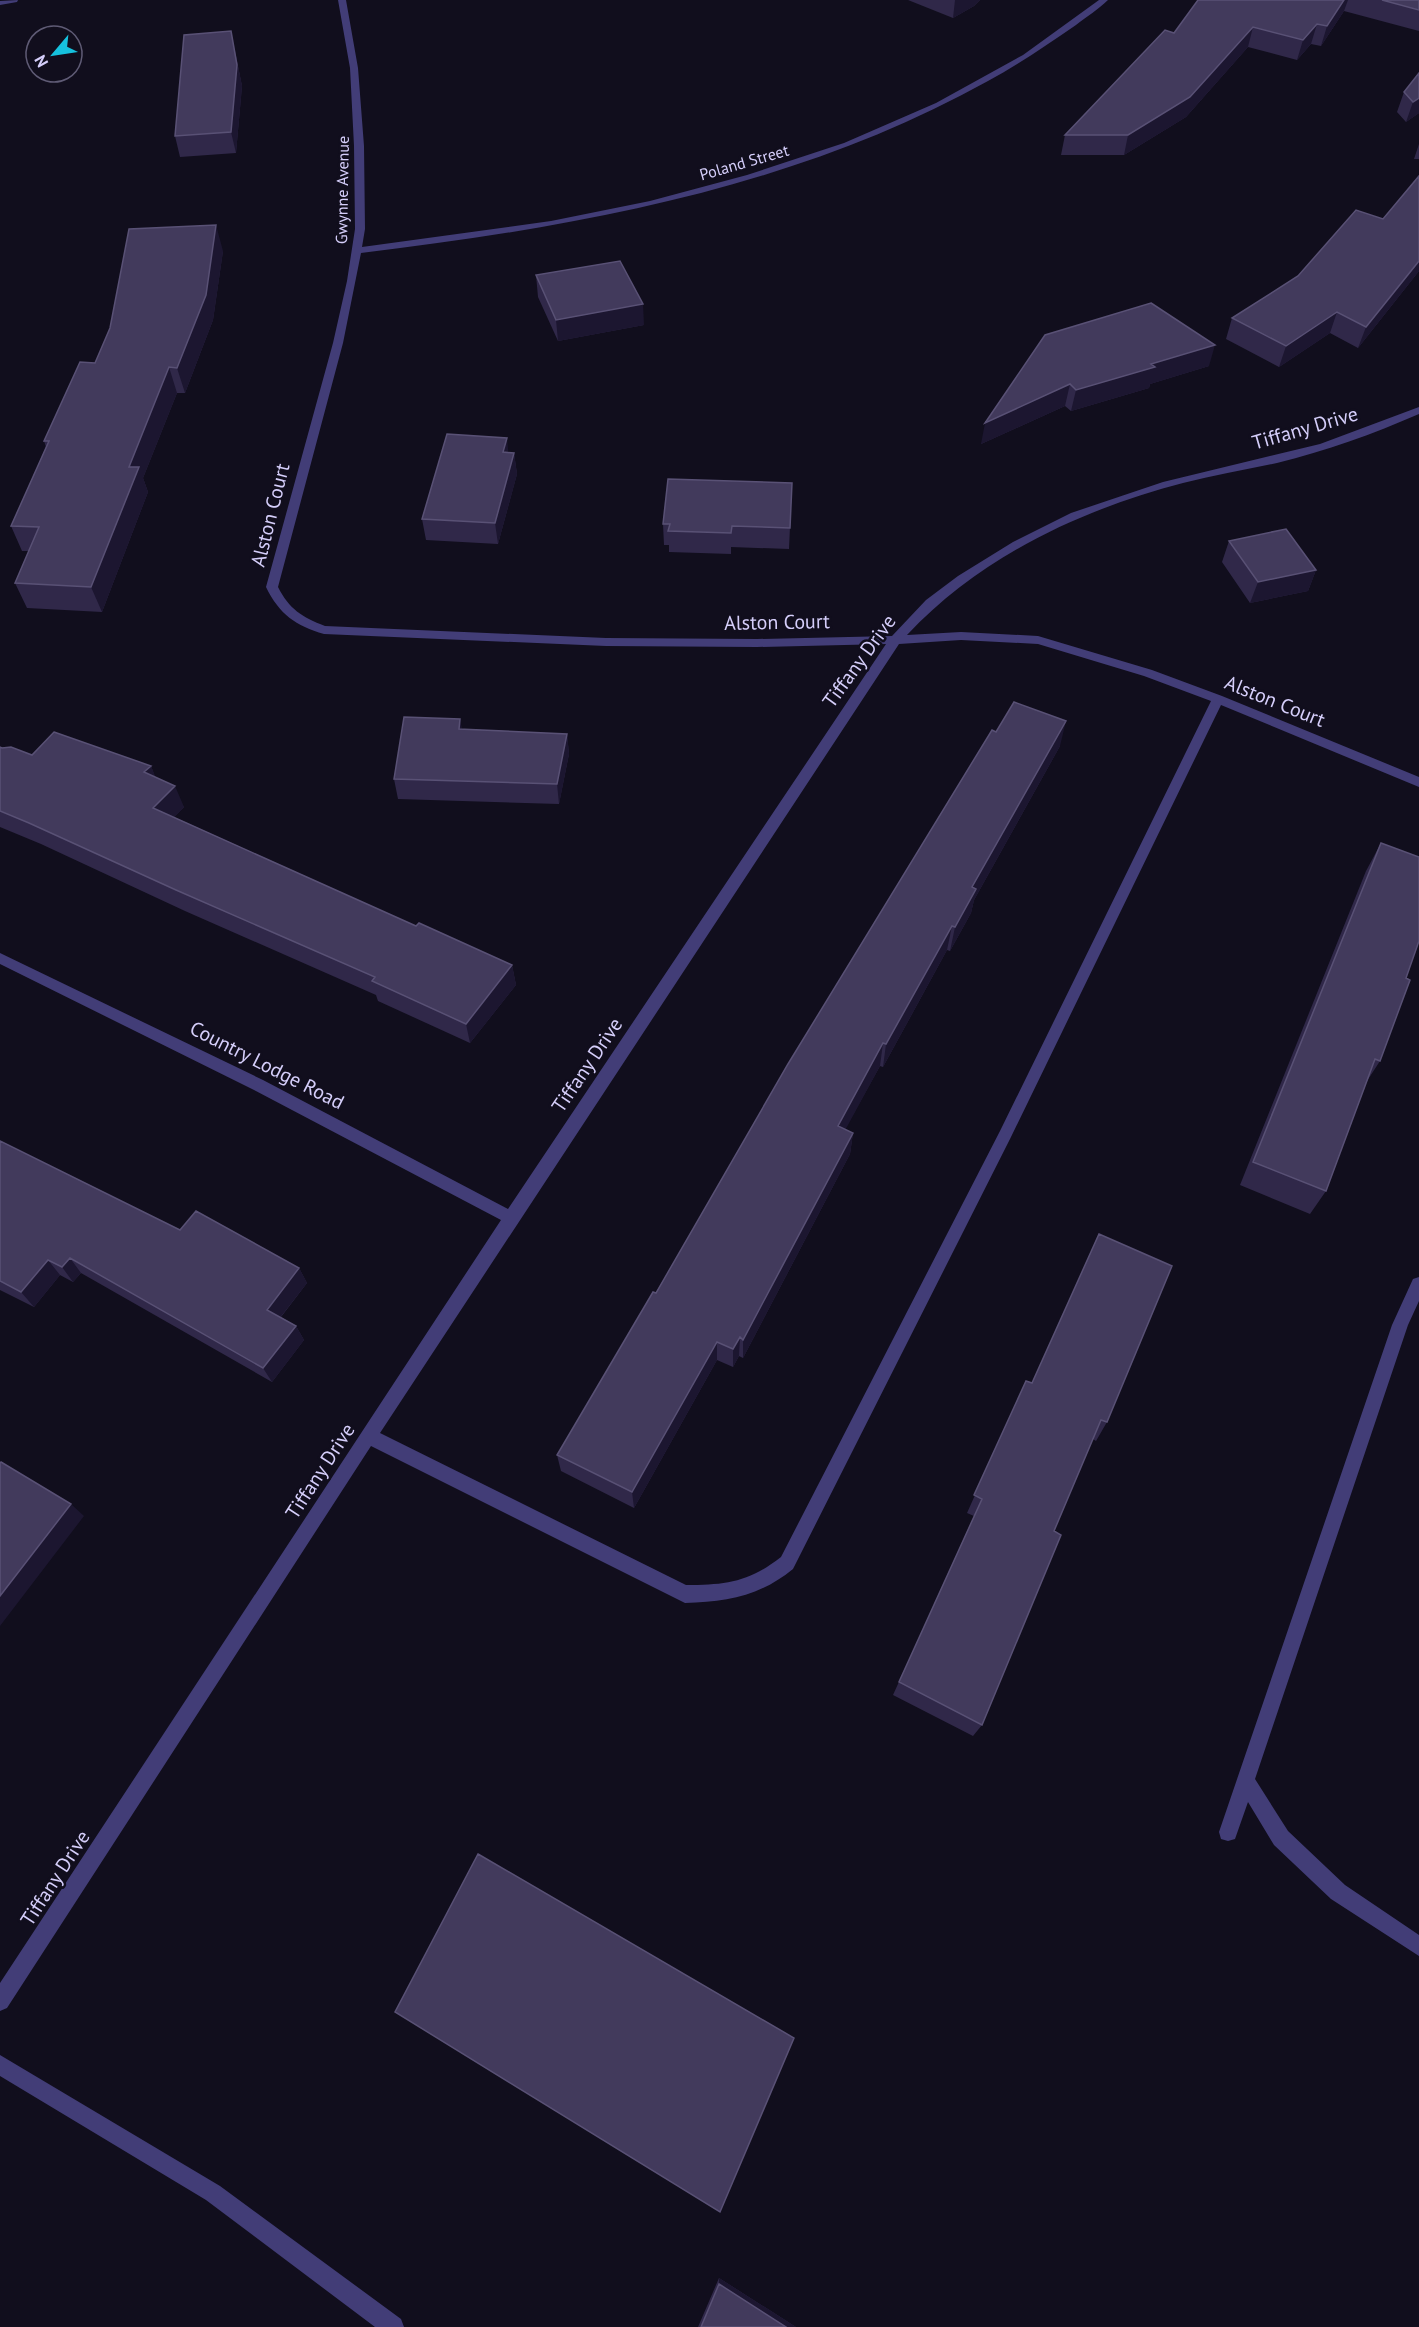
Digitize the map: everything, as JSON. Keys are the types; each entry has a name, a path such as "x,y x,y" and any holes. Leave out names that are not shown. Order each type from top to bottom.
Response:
{"street":[{"path":"0,3 14,0"},
{"name":"Gwynne Avenue","path":"308,448 338,343 352,281 360,229 354,68 342,0"},
{"name":"Poland Street","path":"357,251 534,228 657,201 770,171 823,154 956,96 1018,62 1078,22 1104,0"},
{"name":"Tiffany Drive","path":"0,2001 511,1218 895,640 934,600 972,571 1044,529 1111,501 1168,483 1292,456 1374,430 1419,410"},
{"name":"Alston Court","path":"308,448 272,587 280,605 294,618 324,630 606,642 757,643 961,636 1038,640 1138,670 1218,699 1419,782"},
{"path":"368,1436 685,1594 727,1594 767,1580 787,1563 1005,1135 1218,699"},
{"name":"Country Lodge Road","path":"0,958 167,1037 348,1129 511,1218"},
{"path":"1228,1832 1400,1325 1419,1284"},
{"path":"1245,1780 1281,1838 1338,1892 1419,1946"},
{"path":"0,2065 213,2193 393,2327"}],"building":[{"path":"1198,0 1344,0 1327,26 1317,24 1303,40 1253,27 1190,97 1128,135 1065,135 1165,30 1174,33"},
{"path":"1382,0 1419,0 1419,10"},
{"path":"231,31 237,65 231,132 175,136 184,35"},
{"path":"1419,73 1419,98 1413,102 1404,92"},
{"path":"1419,176 1419,261 1366,327 1337,312 1286,346 1232,318 1298,276 1356,210 1383,219"},
{"path":"216,225 206,295 177,368 169,367 129,467 139,467 91,587 15,583 39,527 11,526 49,441 44,441 80,362 95,363 110,328 129,229"},
{"path":"620,261 643,304 556,320 536,275"},
{"path":"1151,303 1215,345 1151,364 1155,367 1076,390 1070,384 985,423 1045,335"},
{"path":"447,434 507,438 503,452 514,453 495,523 422,519"},
{"path":"668,479 792,483 790,528 732,526 731,533 668,531 670,524 663,524"},
{"path":"1286,529 1316,570 1258,582 1229,541"},
{"path":"1014,702 1066,721 972,887 976,889 955,927 952,926 886,1044 883,1043 838,1126 853,1133 743,1340 740,1337 733,1349 717,1342 632,1492 557,1455 653,1292 656,1293 788,1064 992,730 996,732"},
{"path":"404,717 460,719 459,729 567,734 557,784 394,779"},
{"path":"54,732 151,766 144,772 175,786 153,808 416,926 419,923 512,965 466,1024 372,981 375,977 0,811 0,747 11,747 32,755"},
{"path":"1381,843 1419,857 1419,941 1406,978 1410,980 1380,1061 1375,1059 1326,1191 1253,1162"},
{"path":"0,1141 180,1230 196,1211 299,1268 267,1310 296,1326 263,1368 70,1258 62,1267 48,1260 21,1292 0,1281"},
{"path":"1099,1234 1172,1266 1107,1422 1101,1420 1054,1531 1061,1535 982,1725 899,1682 982,1499 974,1495 1026,1381 1032,1383"},
{"path":"0,1463 71,1504 0,1596"},
{"path":"478,1854 794,2038 720,2212 395,2012"},
{"path":"719,2284 786,2327 701,2327"}]}
